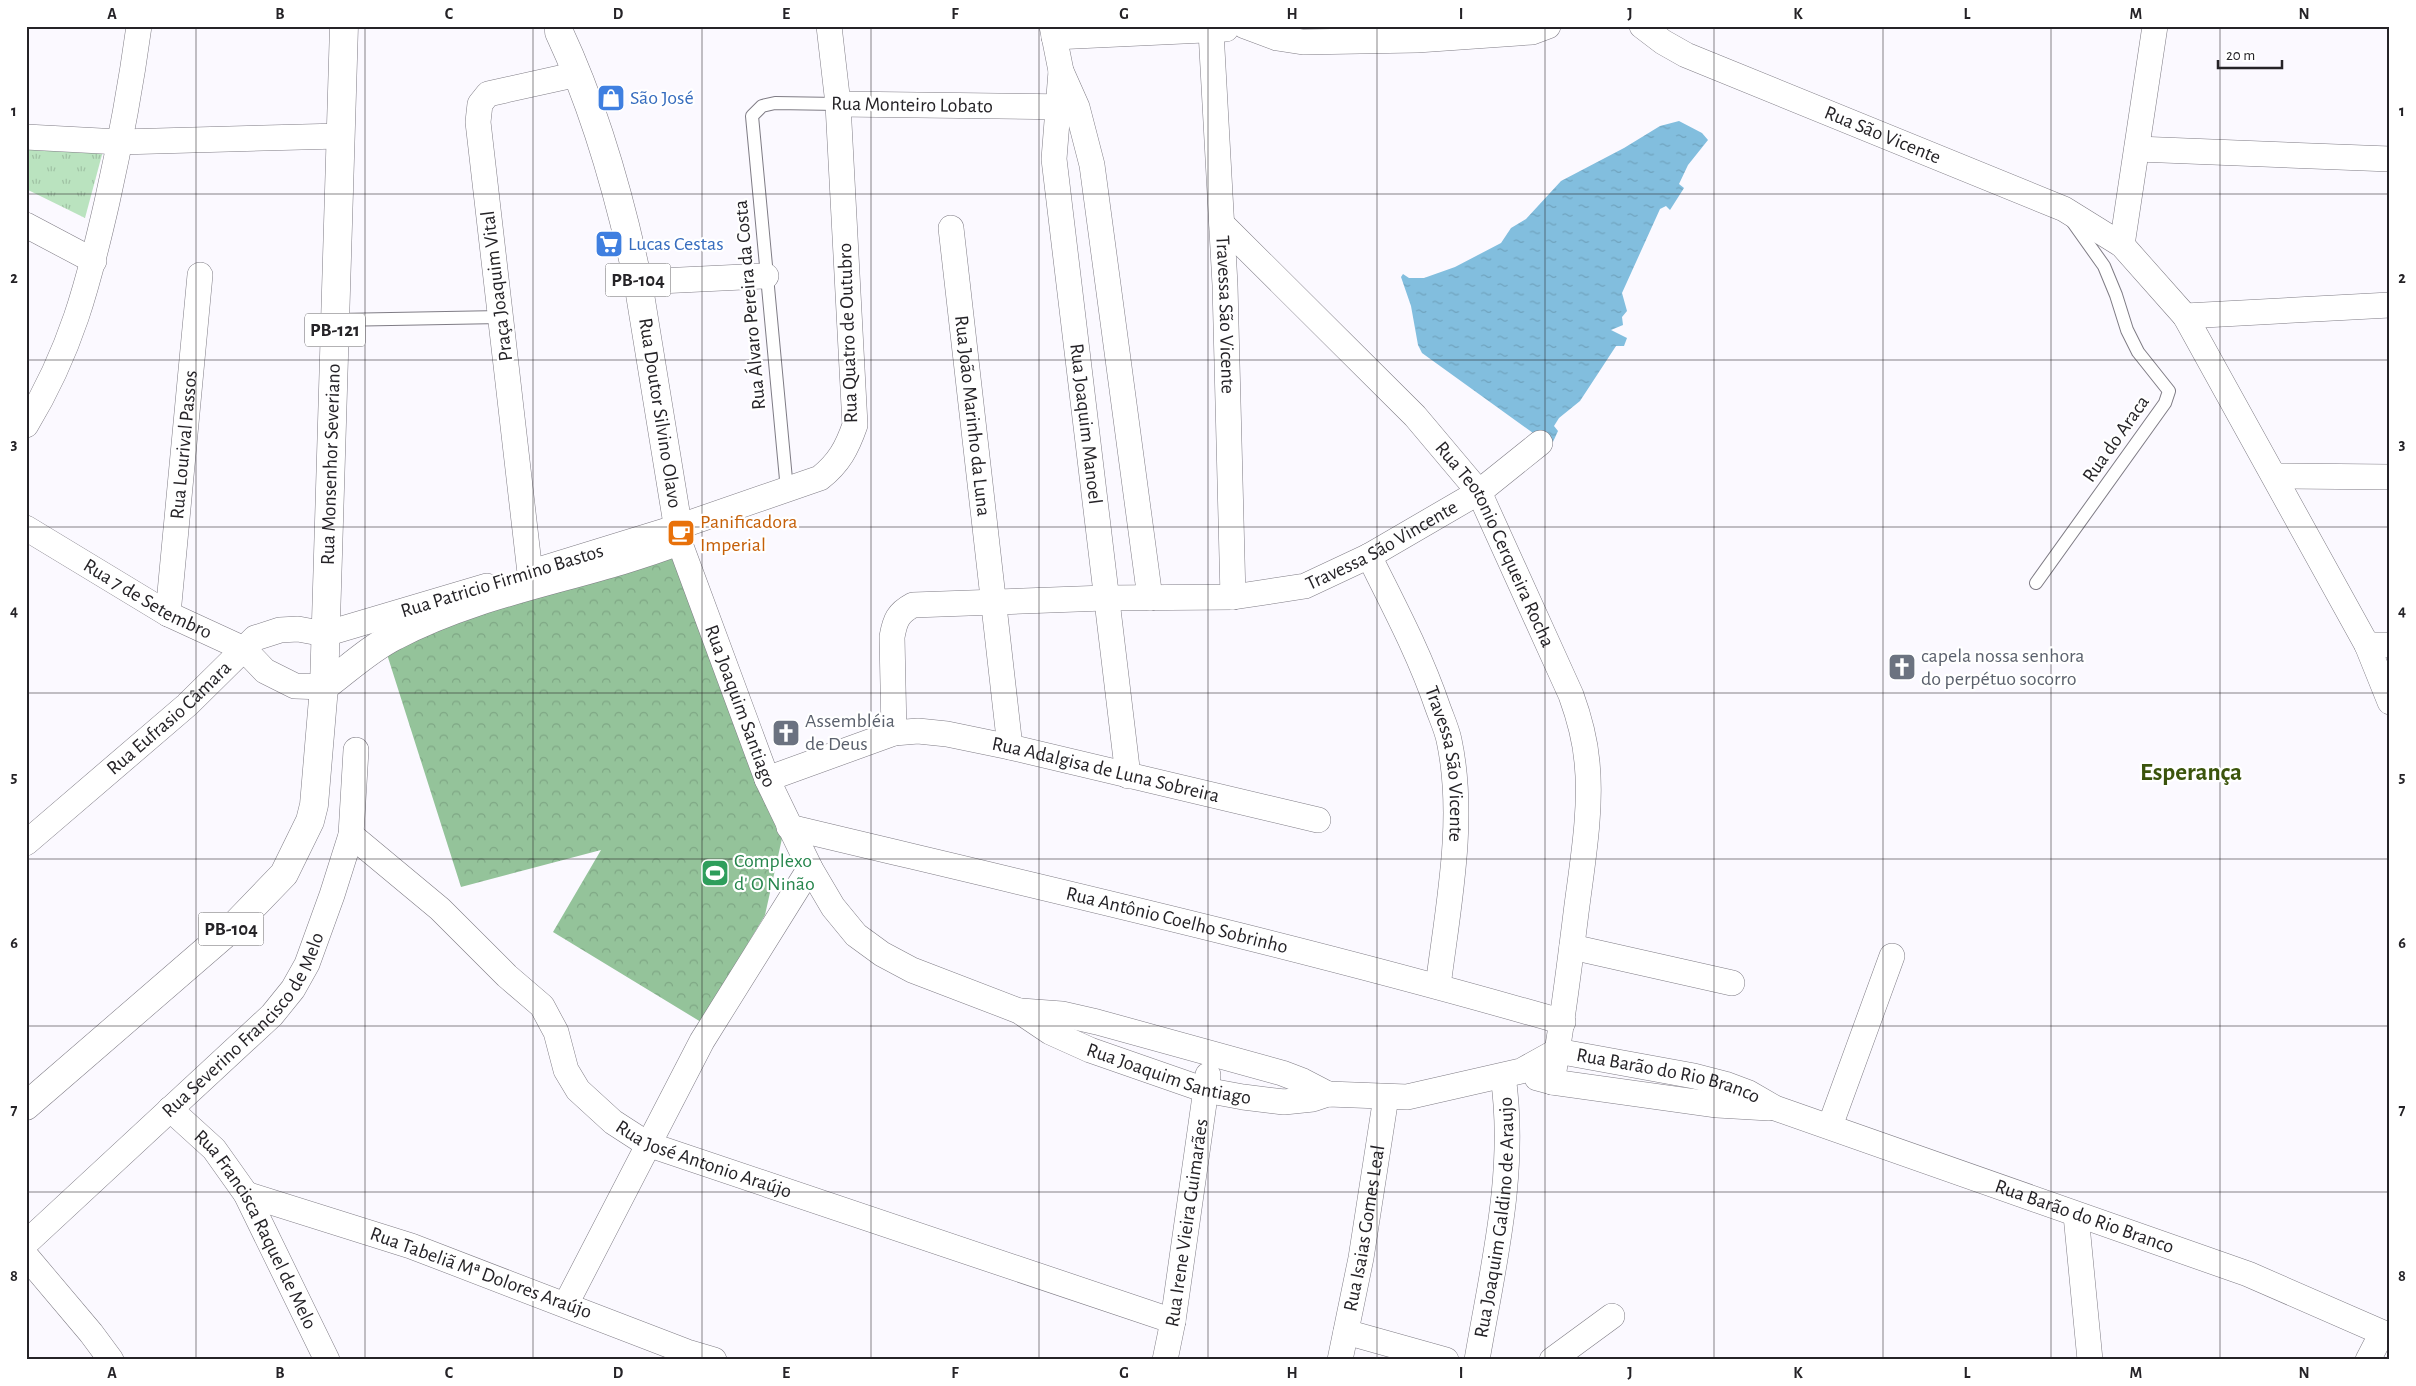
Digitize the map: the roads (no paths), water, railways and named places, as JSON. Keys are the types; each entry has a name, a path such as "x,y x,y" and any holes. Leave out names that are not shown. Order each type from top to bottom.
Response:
{"main road":[{"name":"Rua Monsenhor Severiano","path":"325,634 344,26"},
{"name":"Rua Doutor Silvino Olavo","path":"559,26 559,32 578,74 619,201 638,282 679,534"},
{"name":"Rua Patricio Firmino Bastos","path":"324,687 392,637 420,623 496,596 627,559 679,534"},
{"name":"PB-121","path":"324,687 325,634"},
{"name":"PB-104","path":"26,1106 233,927 284,874 310,821 314,805 324,687"}],"street":[{"path":"26,425 45,395 81,307 94,261 120,142 139,26"},
{"name":"Rua Quatro de Outubro","path":"679,534 820,478 831,469 847,448 855,425 838,104 829,26"},
{"path":"1053,31 1184,29 1211,31 1245,26 1277,38 1303,42 1417,40 1537,28"},
{"name":"Rua São Vicente","path":"1642,26 1663,42 1686,55 2064,209 2122,245 2185,316 2275,476 2378,645 2390,702"},
{"path":"2122,245 2155,26"},
{"name":"Rua Joaquim Manoel","path":"1053,31 1067,106 1092,165 1150,598"},
{"name":"Travessa São Vicente","path":"1211,31 1222,224 1234,597"},
{"name":"Praça Joaquim Vital","path":"530,573 478,122 480,104 488,94 578,74"},
{"name":"Rua Monteiro Lobato","path":"838,104 1067,106"},
{"name":"Rua Joaquim Manoel","path":"1067,106 1054,159 1105,598 1128,776"},
{"path":"26,137 120,142 340,136"},
{"path":"2137,149 2390,159"},
{"name":"Rua Teotonio Cerqueira Rocha","path":"1222,224 1415,416 1479,492 1567,687 1582,726 1588,762 1588,783 1585,841 1563,1022 1552,1082"},
{"path":"26,225 94,261"},
{"name":"Rua João Marinho da Luna","path":"951,228 1010,747"},
{"name":"Rua Lourival Passos","path":"168,614 200,276"},
{"path":"638,282 766,276"},
{"path":"2185,316 2390,305"},
{"name":"Travessa São Vincente","path":"1234,597 1305,586 1368,556 1479,492 1540,444"},
{"path":"2275,476 2390,477"},
{"name":"Rua 7 de Setembro","path":"26,528 168,614 244,650 265,671 278,678 295,686 324,687"},
{"name":"Rua Patricio Firmino Bastos","path":"325,634 530,573 679,534"},
{"name":"Rua Joaquim Santiago","path":"679,534 767,779 789,827 833,907 856,935 882,954 912,970 1019,1011 1050,1032 1090,1050 1205,1090 1284,1102 1313,1099 1328,1094 1386,1097 1422,1094 1512,1074 1557,1051"},
{"name":"Travessa São Vicente","path":"1368,556 1430,685 1449,740 1456,790 1453,870 1438,986"},
{"path":"767,779 894,733 892,637 895,622 901,612 913,606 1105,598 1234,597"},
{"name":"Rua Eufrasio Câmara","path":"26,843 187,705 255,638 280,630 298,628 325,634"},
{"name":"Rua Adalgisa de Luna Sobreira","path":"894,733 918,731 947,734 1010,747 1318,820"},
{"name":"Rua Severino Francisco de Melo","path":"26,1243 272,1015 293,989 307,964 351,835 356,750"},
{"name":"Rua Antônio Coelho Sobrinho","path":"789,827 1299,949 1563,1022"},
{"name":"Rua José Antonio Araújo","path":"351,835 440,909 507,976 542,1006 556,1032 566,1070 578,1090 613,1122 647,1144 1173,1321"},
{"path":"566,1304 647,1144 702,1041 810,868"},
{"path":"1572,947 1732,983"},
{"path":"1830,1126 1892,956"},
{"name":"Rua Joaquim Santiago","path":"1019,1011 1070,1016 1212,1056 1282,1073 1304,1081 1328,1094"},
{"name":"Rua Barão do Rio Branco","path":"1557,1051 1725,1084 1749,1093 1775,1108 2248,1274 2386,1334"},
{"name":"Rua Irene Vieira Guimarães","path":"1165,1360 1173,1321 1205,1090 1212,1056"},
{"path":"1512,1074 1552,1082"},
{"name":"Rua Joaquim Galdino de Araujo","path":"1477,1360 1502,1214 1509,1141 1507,1104 1512,1074"},
{"name":"Rua Barão do Rio Branco","path":"1552,1082 1718,1105 1775,1108"},
{"name":"Rua Isaias Gomes Leal","path":"1340,1360 1361,1258 1386,1097"},
{"name":"Rua Francisca Raquel de Melo","path":"170,1109 214,1149 246,1194 327,1360"},
{"name":"Rua Tabeliã Mª Dolores Araújo","path":"246,1194 411,1246 566,1304 683,1356 714,1360"},
{"path":"2076,1215 2090,1360"},
{"path":"26,1256 91,1333 110,1360"},
{"path":"1552,1360 1612,1316"},
{"path":"1346,1332 1446,1360"},
{"path":"2368,1360 2386,1334"}],"lane":[{"name":"Rua Monteiro Lobato","path":"752,116 762,106 775,103 838,104"},
{"name":"Rua Álvaro Pereira da Costa","path":"752,116 787,490"},
{"name":"Rua do Araca","path":"2036,583 2165,402 2169,391 2138,352 2127,330 2104,266 2064,209"},
{"path":"336,320 501,317"}],"water":[{"path":"1679,121 1702,133 1708,140 1688,165 1679,184 1684,188 1670,210 1666,206 1660,209 1622,293 1627,311 1622,317 1623,325 1611,330 1627,338 1624,346 1616,346 1580,401 1559,418 1554,426 1558,431 1552,444 1547,443 1422,353 1418,345 1411,306 1401,277 1403,274 1409,278 1424,278 1455,267 1501,243 1511,228 1526,219 1561,181 1624,148 1660,126"}],"place":[{"name":"São José","path":"611,98"},
{"name":"Lucas Cestas","path":"609,244"},
{"name":"Panificadora Imperial","path":"681,533"},
{"name":"capela nossa senhora do perpétuo socorro","path":"1902,667"},
{"name":"Assembléia de Deus","path":"786,733"},
{"name":"Complexo d' O Ninão","path":"715,873"}],"district":[{"name":"Esperança","path":"2191,772"}]}
